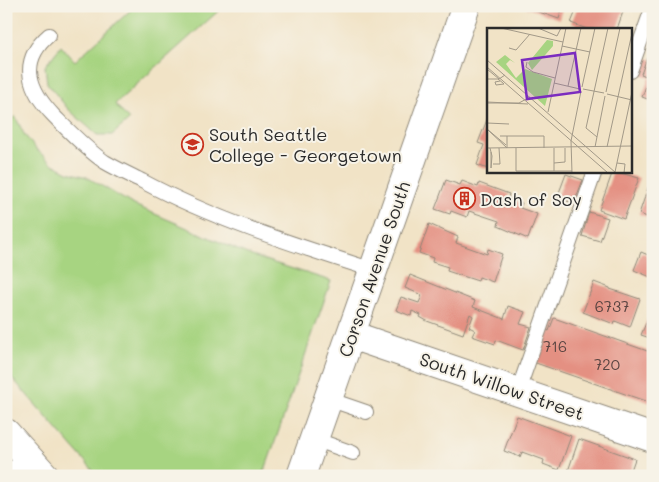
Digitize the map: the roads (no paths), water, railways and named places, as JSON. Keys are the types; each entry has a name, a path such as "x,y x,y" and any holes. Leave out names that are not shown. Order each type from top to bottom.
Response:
{"street":[{"name":"Corson Avenue South","path":"302,476 466,6"},
{"name":"South Willow Street","path":"351,335 653,438"},
{"path":"6,433 30,472"}],"lane":[{"path":"632,64 653,6"},
{"path":"49,35 37,46 30,60 30,75 35,92 44,106 83,146 105,162 172,197 227,220 373,270"},
{"path":"518,391 595,172"},
{"path":"328,399 366,412"},
{"path":"314,439 353,452"}],"place":[{"name":"South Seattle College - Georgetown","path":"193,144"},
{"name":"Dash of Soy","path":"464,199"}]}
